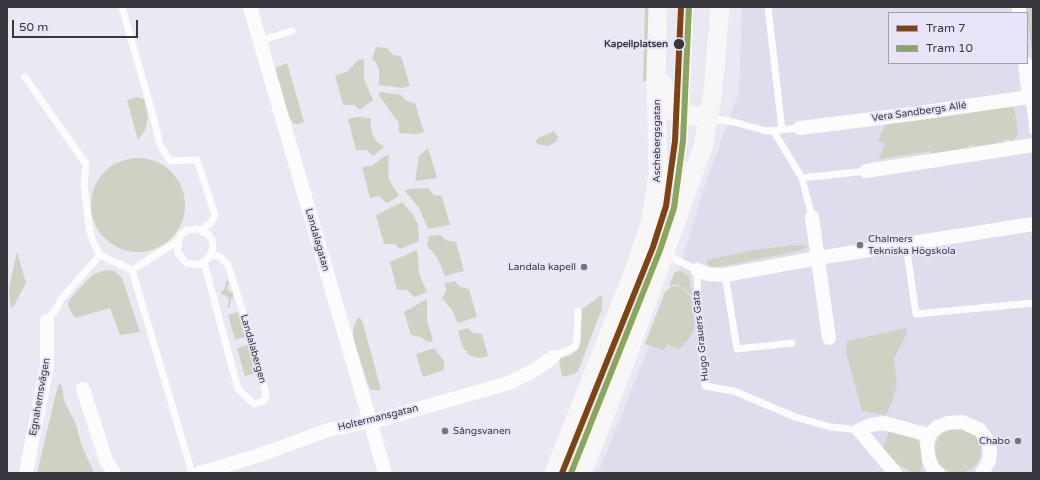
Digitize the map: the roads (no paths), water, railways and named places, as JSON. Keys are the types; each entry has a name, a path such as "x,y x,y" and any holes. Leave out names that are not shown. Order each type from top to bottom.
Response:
{"street":[{"name":"Landalagatan","path":"250,7 385,473"},
{"name":"Aschebergsgatan","path":"554,473 633,274 651,220 658,174 656,75 658,7"},
{"name":"Aschebergsgatan","path":"664,7 662,88 668,104 681,114"},
{"path":"582,473 665,254 703,147 709,118 719,26 719,7"},
{"path":"1025,64 1029,97"},
{"name":"Vera Sandbergs Allé","path":"800,128 1029,97"},
{"path":"681,114 709,118"},
{"path":"866,171 1033,145"},
{"path":"812,217 829,338"},
{"path":"697,270 708,274 726,275 818,258 1033,224"},
{"name":"Egnahemsvägen","path":"26,473 47,365 47,321"},
{"name":"Holtermansgatan","path":"200,473 258,456 328,430 370,422 509,383 533,371 553,358"},
{"path":"83,389 106,460 114,473"},
{"path":"935,472 928,460 926,444 929,435 937,427 948,423 962,422 980,430 988,441 990,452 989,461 982,473"},
{"path":"895,473 859,430 870,425 884,423 929,435"}],"lane":[{"path":"122,7 160,145 170,162 197,160 215,215 210,224 201,230"},
{"path":"624,342 659,255 673,210 682,165 681,7"},
{"path":"641,275 661,222 673,167 681,114 690,7"},
{"path":"768,7 782,130"},
{"path":"260,41 292,31"},
{"path":"25,77 86,164 84,185 89,226 92,239 100,255 132,270 192,473"},
{"path":"1029,97 1033,131"},
{"name":"Vera Sandbergs Allé","path":"709,118 774,132 800,128"},
{"path":"774,132 802,178 812,217"},
{"path":"802,178 866,171"},
{"path":"187,230 201,230 208,234 212,240 213,248 211,255 204,262 198,265 186,263 178,253 178,241 181,234 187,230"},
{"path":"132,270 178,241"},
{"path":"906,244 916,314 1033,303"},
{"path":"665,254 697,270"},
{"path":"47,321 55,312 62,298 100,255"},
{"name":"Landalabergen","path":"204,262 238,389 254,404 264,401 266,394 249,331 228,265 220,257 211,255"},
{"name":"Hugo Grauers Gata","path":"697,270 698,309 705,386 734,391 795,417 831,427 859,430"},
{"path":"726,275 737,349 792,343"},
{"path":"553,358 575,347 577,340 578,311"},
{"path":"562,473 586,414"},
{"path":"571,473 595,415"}],"tram line":[{"name":"7","path":"562,473 653,247 666,206 675,141 681,7"},
{"name":"10","path":"571,473 660,250 674,208 683,141 689,7"}],"place":[{"name":"Kapellplatsen","path":"679,44"},
{"name":"Chalmers Tekniska Högskola","path":"860,245"},
{"name":"Landala kapell","path":"584,267"},
{"name":"Sångsvanen","path":"445,431"},
{"name":"Chabo","path":"1018,441"}]}
